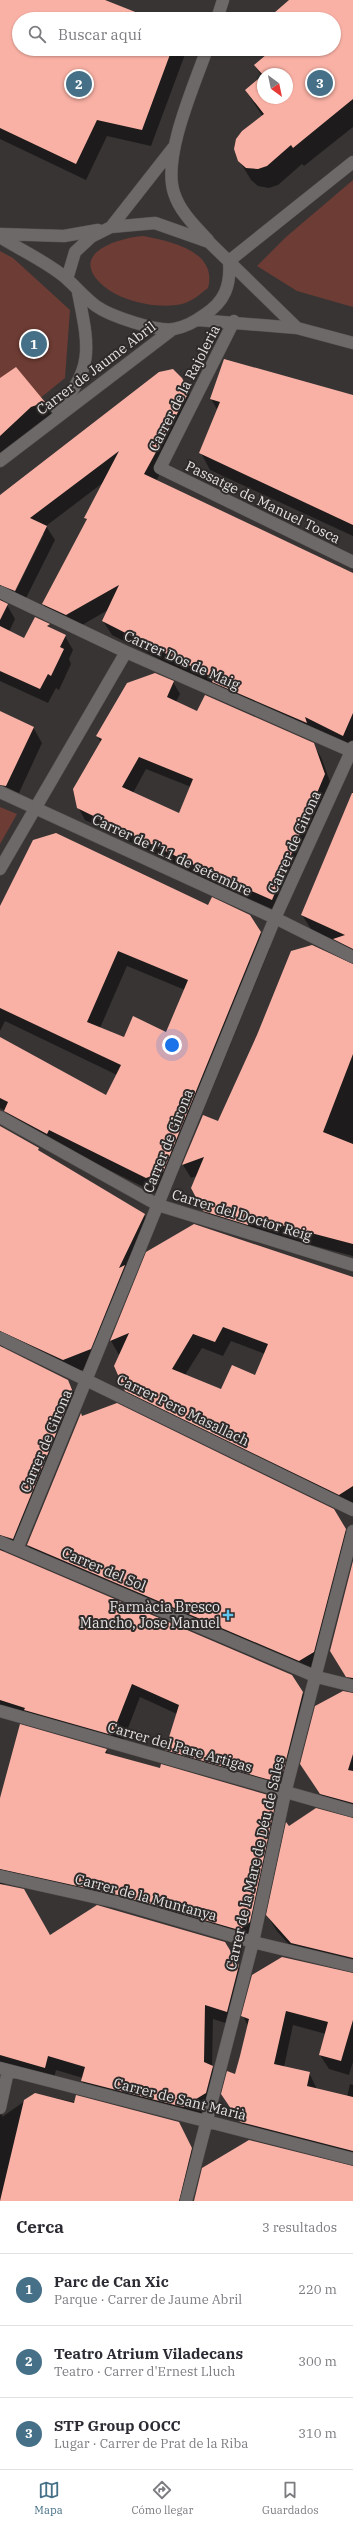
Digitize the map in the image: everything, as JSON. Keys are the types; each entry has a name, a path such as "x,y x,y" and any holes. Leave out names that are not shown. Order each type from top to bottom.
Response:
{"street":[{"path":"219,12 223,0"},
{"path":"205,56 174,147 170,178 174,195 182,210 209,242 297,328"},
{"path":"67,278 75,252 91,237 111,227 174,147"},
{"path":"229,261 353,162"},
{"path":"0,236 64,236 111,227 154,223 209,242"},
{"path":"0,236 67,278 78,292 97,307 137,324 173,330 198,320 211,311 227,290 231,278 229,261"},
{"name":"Carrer de Jaume Abril","path":"37,431 62,405 81,379 87,353 86,332 78,292"},
{"path":"198,320 234,321 297,328 353,343"},
{"name":"Carrer de la Rajoleria","path":"160,468 234,321"},
{"name":"Carrer de Jaume Abril","path":"0,461 37,431 173,330"},
{"name":"Passatge de Manuel Tosca","path":"160,468 353,562"},
{"name":"Carrer Dos de Maig","path":"0,592 126,652 352,750"},
{"path":"0,869 126,652"},
{"name":"Carrer de Girona","path":"17,1548 275,918 352,750"},
{"name":"Carrer de l'11 de setembre","path":"0,792 275,918 353,957"},
{"name":"Carrer del Doctor Reig","path":"0,1117 158,1205 353,1265"},
{"name":"Carrer Pere Masallach","path":"0,1338 353,1510"},
{"name":"Carrer de la Mare de Déu de Sales","path":"186,2201 208,2122 253,1942 285,1793 317,1677 353,1531"},
{"name":"Carrer del Sol","path":"0,1542 317,1677 353,1686"},
{"name":"Carrer del Pare Artigas","path":"0,1711 285,1793 353,1811"},
{"name":"Carrer de la Muntanya","path":"0,1876 116,1902 253,1942 353,1966"},
{"path":"0,2108 4,2069"},
{"name":"Carrer de Sant Marià","path":"4,2069 353,2159"}],"shaded area":[{"path":"353,180 353,307 297,291 257,266 286,237"},
{"path":"143,236 178,245 199,257 206,265 209,275 208,288 186,303 171,306 160,306 123,297 102,285 95,277 91,267 92,259 97,252 105,246 115,242"},
{"path":"0,251 13,258 70,310 65,378 0,431"},
{"path":"0,807 17,814 0,844"}],"building":[{"path":"0,0 105,0 135,12 12,12 12,56 169,56 142,130 97,120 76,164 0,128"},
{"path":"289,0 353,0 353,99 293,148 291,145 267,166 258,169 246,168 238,161 234,149 236,139 242,131 264,114 245,90 257,80 257,104 293,104 293,68 257,68 254,65 265,56 341,56 341,12 275,12"},
{"path":"224,359 353,395 353,525 199,453 220,402 210,399"},
{"path":"16,367 45,402 31,407 0,436 0,378"},
{"path":"173,369 182,378 189,392 144,474 353,573 353,713 343,736 305,717 307,723 212,682 214,678 102,621 119,585 66,615 42,604 87,519 84,518 119,451 30,518 47,526 15,591 0,585 0,495 159,372"},
{"path":"0,600 8,604 0,620"},
{"path":"35,617 50,624 47,626 66,635 60,647 64,649 51,676 48,674 40,689 0,671 0,626 24,638"},
{"path":"155,673 174,681 167,697 197,711 205,695 314,743 325,774 272,900 227,880 235,891 218,884 221,878 77,808 73,789 102,739 96,736 127,683","holes":["139,757 193,779 179,813 122,787"]},
{"path":"0,711 34,727 6,786 0,785"},
{"path":"352,793 353,949 333,939 345,935 301,915"},
{"path":"56,833 208,905 212,897 250,915 261,932 163,1172 146,1178 49,1130 47,1134 4,1111 8,1102 0,1098 0,1037 106,1095 121,1065 0,1008 0,906 33,840","holes":["118,951 188,980 166,1032 133,1016 124,1037 87,1022"]},
{"path":"312,945 353,964 353,1054 323,1132 353,1144 353,1244 250,1217 248,1225 203,1211 191,1188 204,1157 182,1165 203,1115 218,1121 257,1035 291,951"},
{"path":"0,1126 39,1148 38,1150 145,1214 119,1268 125,1265 91,1349 63,1360 0,1331"},
{"path":"194,1224 353,1277 353,1486 339,1495 125,1391 114,1366 129,1333 110,1341 146,1252","holes":["223,1327 268,1344 255,1375 232,1365 221,1389 172,1369 193,1334 215,1342"]},
{"path":"0,1346 68,1380 73,1392 13,1539 0,1535"},
{"path":"117,1403 334,1509 346,1529 314,1652 299,1661 27,1545 81,1413 82,1416"},
{"path":"0,1550 292,1675 303,1692 283,1772 270,1780 165,1750 179,1705 132,1684 112,1735 24,1710 25,1708 0,1700"},
{"path":"353,1561 353,1678 346,1677 330,1651"},
{"path":"343,1691 353,1693 353,1754 348,1770 353,1771 353,1803 320,1794 300,1764 315,1706"},
{"path":"20,1724 107,1749 105,1753 160,1768 161,1764 268,1795 275,1805 250,1922 239,1930 118,1895 0,1869 0,1798"},
{"path":"316,1808 353,1818 353,1958 291,1943 266,1915 286,1822 289,1826"},
{"path":"0,1884 24,1889 50,1935 97,1905 225,1942 239,1965 227,2012 205,2005 204,2062 213,2066 206,2093 183,2107 81,2081 85,2067 48,2056 45,2068 0,2055"},
{"path":"282,1957 353,1973 353,2020 341,2061 319,2055 328,2022 286,2011 274,2064 310,2072 307,2086 353,2097 353,2151 240,2122 221,2094 227,2071 235,2074 240,2056 249,2019 241,2016 252,1975"},
{"path":"35,2093 74,2103 76,2095 179,2122 192,2148 179,2201 0,2201 24,2100"},
{"path":"249,2140 353,2166 353,2201 194,2201 202,2168"}],"place":[{"name":"STP Group OOCC","path":"320,83"},
{"name":"Teatro Atrium Viladecans","path":"79,84"},
{"name":"Parc de Can Xic","path":"34,344"},
{"name":"Farmàcia Bresco Mancho, Jose Manuel","path":"228,1615"}]}
